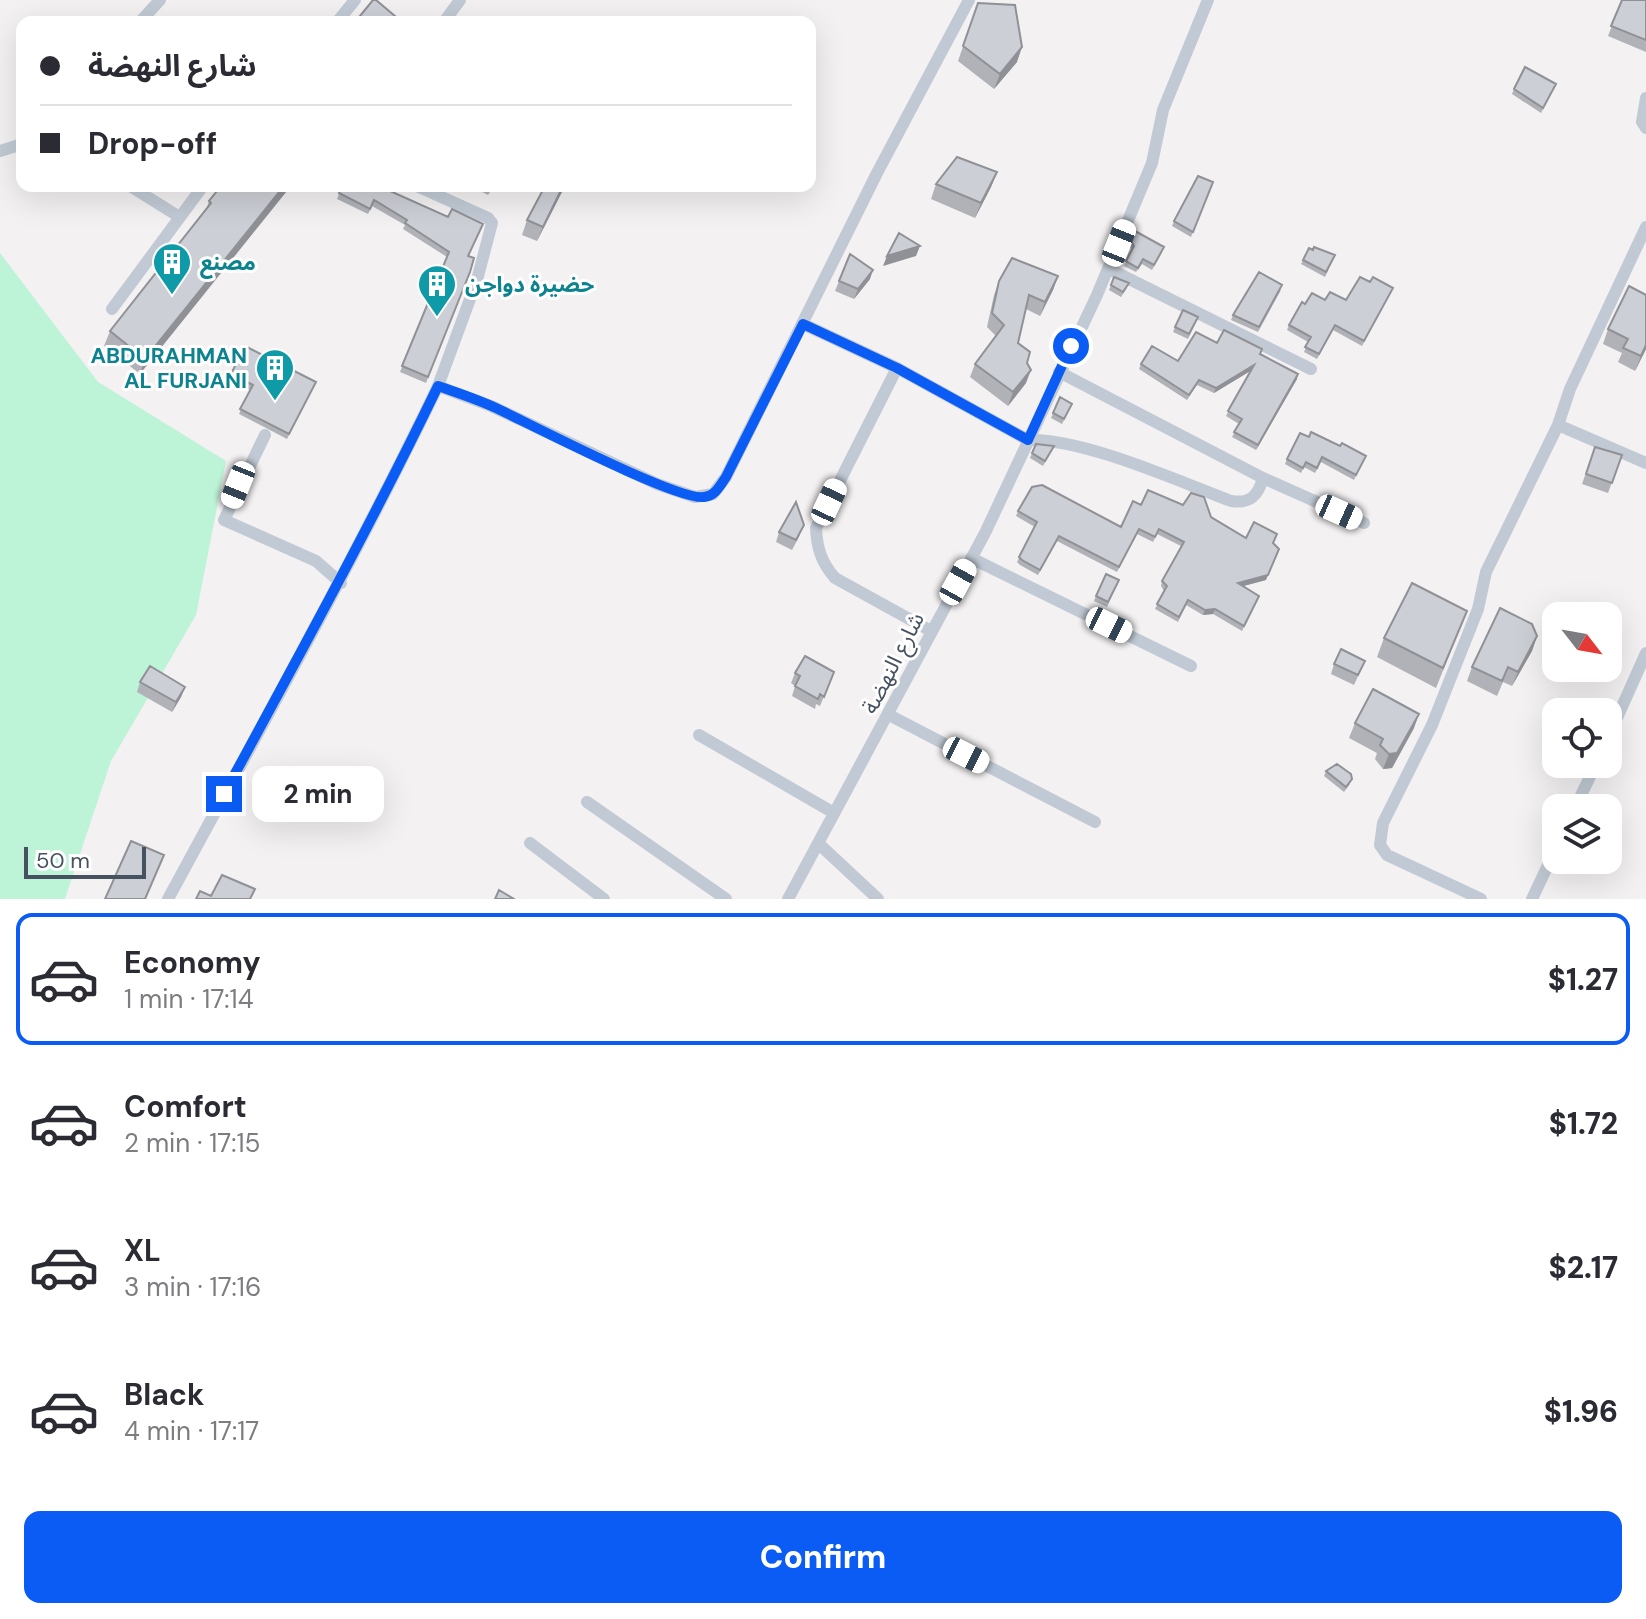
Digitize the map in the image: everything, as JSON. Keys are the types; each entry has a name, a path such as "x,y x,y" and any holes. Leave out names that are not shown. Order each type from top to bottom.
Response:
{"street":[{"path":"145,16 160,0"},
{"path":"342,16 355,0"},
{"path":"438,386 491,406 657,484 695,497 713,494 726,477 877,173 969,0"},
{"name":"شارع النهضة","path":"788,899 971,558 1109,269 1152,163 1163,110 1208,0"},
{"path":"1646,98 1642,122 1646,128"},
{"path":"140,192 178,216"},
{"path":"112,309 198,192"},
{"path":"168,899 290,667 341,583 438,386 477,280 492,223 488,218 430,192"},
{"path":"1481,899 1387,855 1380,845 1383,823 1432,725 1478,609 1486,572 1558,425 1570,389 1646,227"},
{"path":"1109,269 1311,369"},
{"path":"803,324 897,368 1028,440 1046,439 1137,464 1243,503 1254,498 1263,478"},
{"path":"897,368 816,528 817,547 825,566 835,578 931,631"},
{"path":"1059,372 1263,478 1364,523"},
{"path":"1558,425 1646,463"},
{"path":"265,435 224,520 316,561 341,583"},
{"path":"971,558 1191,666"},
{"path":"1622,707 1646,653"},
{"path":"889,715 1095,822"},
{"path":"699,735 834,813"},
{"path":"587,802 726,899"},
{"path":"530,843 604,899"},
{"path":"819,844 878,899"},
{"path":"1532,899 1544,874"}],"green space":[{"path":"0,253 98,382 226,461 196,615 111,761 65,899 0,899"}],"building":[{"path":"376,0 395,16 360,16"},
{"path":"1622,0 1646,0 1646,40 1611,26"},
{"path":"978,3 1015,5 1022,47 1000,74 963,46"},
{"path":"1525,67 1556,84 1543,108 1514,89"},
{"path":"957,157 997,172 981,203 936,184"},
{"path":"1198,176 1213,182 1193,232 1174,221"},
{"name":"مصنع","path":"216,192 279,192 145,359 110,331 211,203 209,201"},
{"path":"392,192 448,217 452,209 483,224 468,256 474,258 470,272 428,377 402,366 449,252 374,200 370,209 339,193"},
{"path":"542,192 560,192 543,227 527,220"},
{"path":"1135,231 1164,247 1154,265 1143,259 1138,268 1126,261 1134,246 1130,240"},
{"path":"899,233 920,246 887,256"},
{"path":"1314,247 1335,255 1326,272 1303,260 1309,248 1313,250"},
{"path":"850,254 873,270 858,289 839,281"},
{"path":"1012,258 1058,276 1045,302 1029,295 1018,343 1030,352 1027,363 1031,370 1013,392 975,364 1004,325 992,313 999,281"},
{"path":"1259,272 1282,285 1259,327 1233,315"},
{"path":"1114,277 1129,283 1123,292 1111,285"},
{"path":"1360,277 1370,282 1373,277 1393,288 1364,341 1335,325 1319,354 1305,347 1311,337 1289,325 1302,302 1305,304 1312,293 1325,300 1330,292 1346,300"},
{"path":"1629,286 1646,295 1646,345 1641,356 1623,348 1628,339 1608,329"},
{"path":"1183,310 1198,317 1189,334 1175,327"},
{"path":"1224,330 1262,349 1260,354 1298,374 1258,445 1234,432 1242,419 1228,411 1254,365 1216,388 1199,380 1189,395 1141,364 1152,346 1178,361 1196,332 1217,343"},
{"name":"ABDURAHMAN AL FURJANI","path":"245,346 316,382 289,434 240,409 253,385 231,374"},
{"path":"1060,397 1072,404 1064,419 1053,413"},
{"path":"1311,432 1366,456 1356,475 1322,457 1317,468 1306,462 1303,468 1287,459 1300,433 1309,437"},
{"path":"1036,444 1054,446 1045,461 1032,453"},
{"path":"1595,447 1622,455 1612,483 1586,474"},
{"path":"1042,485 1121,527 1133,501 1141,505 1148,490 1183,505 1191,493 1204,497 1211,517 1246,538 1254,522 1277,534 1273,543 1279,549 1268,575 1238,583 1259,596 1244,626 1215,609 1205,610 1188,600 1179,617 1157,604 1167,586 1162,581 1184,542 1159,529 1155,537 1139,529 1119,567 1059,536 1040,570 1022,560 1019,557 1037,522 1018,511 1032,487"},
{"path":"796,502 804,525 796,540 779,532"},
{"path":"1106,574 1119,580 1108,602 1096,596"},
{"path":"1412,583 1467,611 1443,668 1384,638"},
{"path":"1500,608 1532,624 1537,636 1518,672 1508,667 1502,681 1472,667"},
{"path":"1341,649 1365,661 1358,675 1334,664"},
{"path":"805,656 834,672 824,697 820,694 818,699 795,686 800,676 795,673"},
{"path":"150,666 185,687 176,702 140,682"},
{"path":"1373,689 1419,714 1397,753 1389,754 1380,745 1383,739 1355,723"},
{"path":"1337,764 1351,774 1352,779 1346,787 1326,771"},
{"path":"131,841 164,855 145,899 105,899"},
{"path":"222,875 255,889 250,899 196,899 200,891 211,896"},
{"path":"499,890 514,899 495,899"}],"place":[{"name":"مصنع","path":"172,296"},
{"name":"حضيرة دواجن","path":"437,318"},
{"name":"ABDURAHMAN AL FURJANI","path":"275,402"}],"route":[{"path":"224,794 290,667 341,583 438,386 491,406 657,484 695,497 706,497 719,488 726,477 803,324 897,368 1028,440 1071,346"}]}
